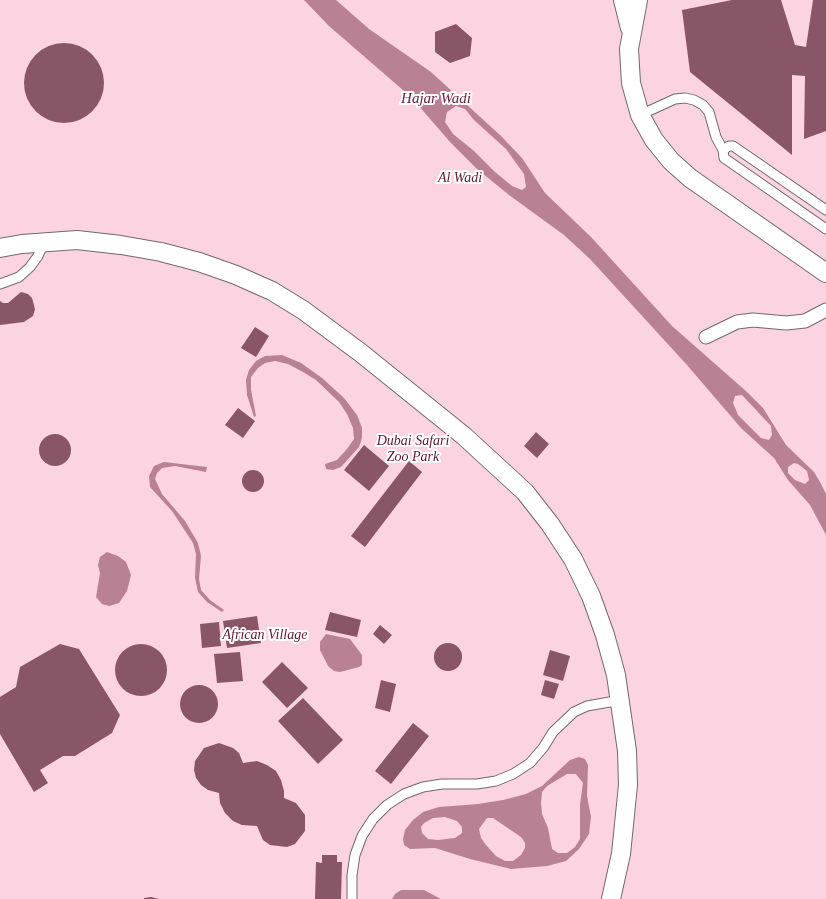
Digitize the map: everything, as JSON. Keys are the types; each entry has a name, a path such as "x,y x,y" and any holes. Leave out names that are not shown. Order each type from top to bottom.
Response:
{"street":[{"path":"623,0 631,32"},
{"path":"638,0 629,49 630,83 640,115 654,140 671,161 690,178 826,273"},
{"path":"0,248 44,242 77,240 121,245 168,254 236,275 272,291 361,353 464,436 525,492 550,524 572,560 591,596 605,635 621,700 627,751 628,785 621,854 610,899"},
{"path":"706,337 737,322 753,320 786,323 806,321 826,310"}],"lane":[{"path":"640,115 675,99 685,98 694,100 703,105 709,112 716,137 723,150 724,158 826,229"},
{"path":"723,150 729,146 736,148 826,210"},
{"path":"0,284 19,277 30,267 38,256 44,242"},
{"path":"352,899 352,875 355,855 362,836 373,819 387,805 404,794 423,787 442,784 476,784 496,781 513,774 530,763 543,748 553,732 574,712 587,706 621,700"}],"green space":[{"name":"Dubai Safari Zoo Park","path":"0,0 826,0 826,899 0,899"}],"water":[{"name":"Hajar Wadi","path":"304,0 336,0 369,29 431,72 501,136 522,158 545,193 591,237 672,326 763,408 786,445 814,472 826,494 826,535 810,505 788,480 774,458 741,428 687,365 590,259 564,235 509,195 476,168 451,143 411,97 329,26","holes":["456,106 465,109 474,120 506,149 524,174 526,187 522,190 512,186 453,134 445,122 447,112","742,395 771,426 772,435 769,440 761,438 738,415 733,403 735,396","794,463 798,464 807,471 809,480 805,484 795,480 788,473 788,467"]},
{"path":"282,355 301,363 322,378 344,398 357,415 362,428 362,438 359,447 341,467 333,470 326,469 325,464 337,460 347,449 354,439 353,428 347,414 339,402 316,380 303,372 288,364 275,361 265,363 258,368 251,377 251,390 256,416 254,417 247,395 246,380 249,370 256,361 265,356"},
{"path":"164,462 207,467 206,472 175,466 162,468 157,473 155,479 162,494 185,521 198,543 201,556 199,579 201,590 210,600 224,610 222,612 207,602 198,592 195,578 196,554 193,543 172,511 150,487 149,476 154,466"},
{"path":"107,552 118,556 126,562 131,575 127,591 119,603 109,606 102,604 96,597 100,573 98,565 100,557"},
{"path":"326,634 350,639 362,655 362,665 340,672 334,671 328,666 320,650 320,642"},
{"path":"579,757 585,759 588,765 587,796 591,817 589,834 579,849 566,861 547,866 511,869 470,859 435,848 410,849 404,845 403,839 405,830 413,820 423,812 439,807 478,804 526,794 542,786 570,760","holes":["567,774 576,774 583,783 580,804 580,839 575,847 567,853 558,853 552,849 548,828 542,814 542,792 547,786","445,817 457,821 462,827 462,833 455,838 438,840 428,839 422,833 421,827 424,823 433,818","487,818 493,818 521,837 525,843 525,848 521,855 513,861 505,861 496,856 486,845 481,838 479,829"]},
{"path":"401,890 424,890 441,899 392,899 395,894"}],"building":[{"path":"732,0 781,0 795,45 806,47 813,0 826,0 826,131 804,139 805,76 792,75 792,155 690,72 682,10"},
{"path":"456,24 472,38 470,56 450,63 435,52 435,32"},
{"path":"64,43 79,46 92,55 101,68 104,83 101,98 92,111 79,120 64,123 49,120 36,111 27,98 24,83 27,68 36,55 49,46"},
{"path":"21,292 28,294 32,298 35,309 33,316 24,322 0,325 0,301 3,303 8,303"},
{"path":"255,327 269,336 256,357 241,348"},
{"path":"238,408 255,421 243,438 225,425"},
{"path":"536,432 549,444 537,458 524,446"},
{"path":"52,434 58,434 68,441 71,450 70,456 64,463 58,466 52,466 42,459 39,453 39,447 46,437"},
{"path":"364,445 389,466 369,491 344,470"},
{"path":"409,461 422,472 365,547 351,536"},
{"path":"253,470 261,473 264,481 261,489 253,492 245,489 242,481 245,473"},
{"path":"330,612 361,620 357,637 325,630"},
{"path":"257,616 261,643 227,648 223,621"},
{"path":"219,622 221,646 202,648 200,624"},
{"path":"380,625 392,635 384,644 373,634"},
{"path":"448,643 458,647 462,657 458,667 448,671 438,667 434,657 438,647"},
{"path":"60,644 79,649 120,715 112,733 75,756 63,756 40,770 48,783 34,792 0,734 0,697 16,687 20,667"},
{"path":"136,644 146,644 160,651 167,665 167,675 160,689 146,696 136,696 126,692 119,685 115,675 115,665 119,655 126,648"},
{"path":"550,650 570,656 563,681 543,675"},
{"path":"240,652 243,681 217,683 214,654"},
{"path":"282,662 308,688 287,708 262,682"},
{"path":"381,680 396,684 390,712 375,708"},
{"path":"545,680 559,684 554,699 541,695"},
{"path":"199,685 209,688 215,694 218,704 215,714 209,720 199,723 189,720 183,714 180,704 183,694 189,688"},
{"path":"303,698 343,740 318,764 278,721"},
{"path":"413,723 429,736 391,784 375,771"},
{"path":"219,743 233,748 239,753 243,763 257,761 276,771 281,780 284,798 296,803 305,815 305,831 295,844 287,847 270,845 263,840 257,826 242,825 233,821 225,813 220,803 219,793 208,790 201,785 196,778 194,770 195,761 204,748"},
{"path":"322,855 337,855 337,862 342,862 341,899 315,899 316,862 322,863"},
{"path":"151,897 159,899 144,899"}],"park label":[{"name":"Al Wadi","path":"460,178"},
{"name":"African Village","path":"265,635"}]}
